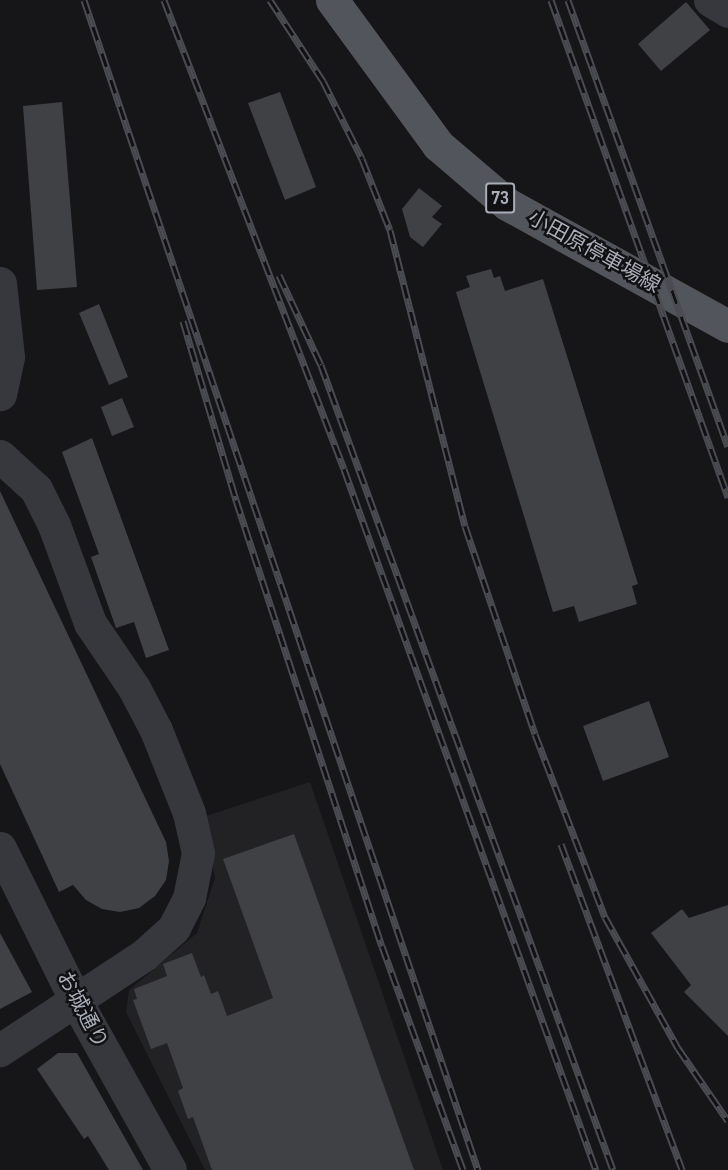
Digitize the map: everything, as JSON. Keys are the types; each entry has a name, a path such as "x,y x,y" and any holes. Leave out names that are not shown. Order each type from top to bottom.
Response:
{"main road":[{"name":"小田原停車場線","path":"332,0 438,145 507,204 728,326"}],"street":[{"path":"710,0 728,11"},
{"path":"0,284 8,357 0,394"},
{"path":"0,456 36,489 54,525 90,623 134,688 156,730 189,813 198,853 189,898 174,928 144,955 0,1050"},
{"name":"お城通り","path":"0,848 76,1001 170,1170"}],"shaded area":[{"path":"310,782 443,1170 205,1170 126,1012 129,990 197,933 215,878 203,817"}],"building":[{"path":"686,2 710,30 661,71 638,44"},
{"path":"280,92 316,187 285,200 248,103"},
{"path":"62,102 77,287 37,290 23,106"},
{"path":"419,188 442,206 432,217 442,224 423,247 410,237 402,209"},
{"path":"491,269 494,278 500,276 505,291 543,279 638,584 632,586 637,604 579,622 574,606 553,612 456,292 470,287 466,276"},
{"path":"99,304 128,377 109,385 79,313"},
{"path":"122,398 134,427 112,436 101,407"},
{"path":"92,438 169,650 146,658 134,622 116,628 91,557 99,554 62,452"},
{"path":"0,491 166,842 169,861 166,880 155,896 139,908 120,912 102,909 86,900 73,885 59,892 0,764"},
{"path":"649,701 669,757 603,781 583,726"},
{"path":"294,834 414,1170 212,1170 193,1117 188,1119 178,1091 183,1088 167,1043 151,1049 133,1000 137,999 134,989 167,976 163,964 192,953 201,977 204,975 211,994 218,991 227,1016 273,998 223,859"},
{"path":"728,905 728,1036 684,992 691,985 651,933 682,909 689,918"},
{"path":"0,933 32,992 0,1009"},
{"path":"58,1053 77,1053 143,1170 109,1170 88,1136 84,1139 37,1069"}],"railway":[{"path":"84,0 478,1170"},
{"path":"164,0 344,469 596,1170"},
{"path":"270,0 323,81 362,159 390,230 465,526 535,734 605,917 678,1048 728,1121"},
{"path":"551,0 728,497"},
{"path":"568,0 728,446"},
{"path":"279,275 321,365 613,1170"},
{"path":"183,321 236,500 382,946 463,1170"},
{"path":"561,844 682,1170"}]}
